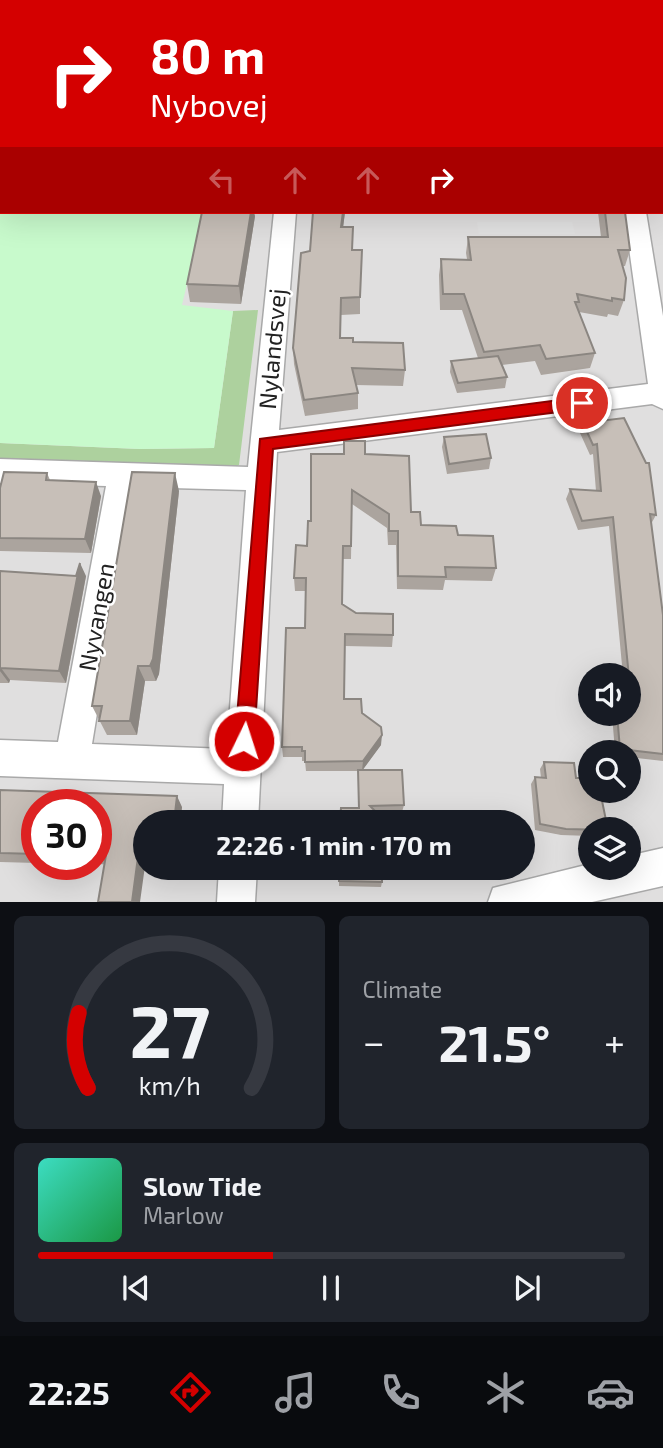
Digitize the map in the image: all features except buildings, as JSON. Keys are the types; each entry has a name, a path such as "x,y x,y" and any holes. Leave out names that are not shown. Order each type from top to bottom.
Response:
{"street":[{"name":"Nylandsvej","path":"241,810 261,479 285,214"},
{"path":"265,443 663,394 635,214"},
{"path":"0,471 261,479"},
{"name":"Nyvangen","path":"72,760 122,474"},
{"path":"0,758 243,767"},
{"path":"506,902 591,893 663,866"},
{"path":"236,902 237,880"}],"shaded area":[{"path":"0,214 663,214 663,902 0,902"},
{"path":"477,222 572,222 575,234 479,234"}],"green space":[{"path":"0,214 204,214 182,305 233,311 214,448 140,449 0,443"},
{"path":"258,310 239,465 226,472 0,466 0,443 140,449 214,448 233,311"}],"route":[{"path":"244,741 265,443 582,403"}]}
